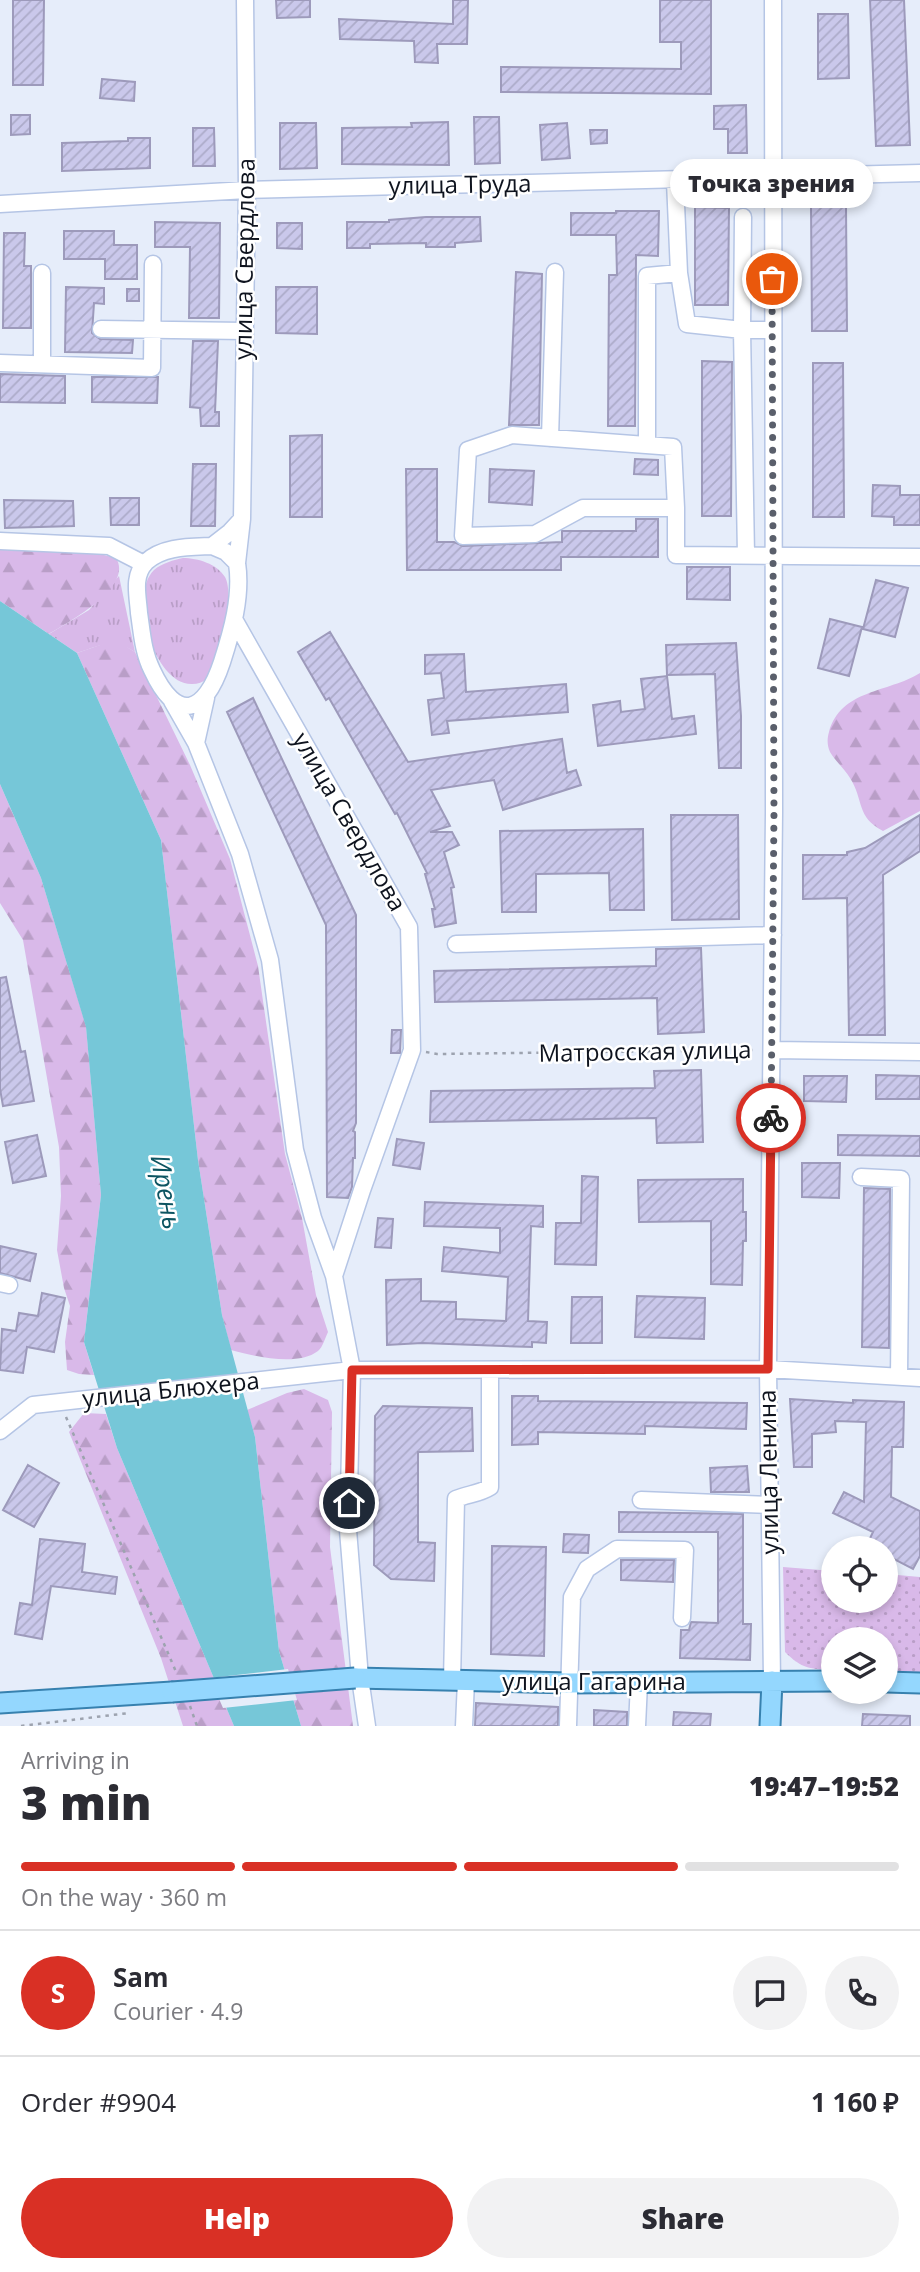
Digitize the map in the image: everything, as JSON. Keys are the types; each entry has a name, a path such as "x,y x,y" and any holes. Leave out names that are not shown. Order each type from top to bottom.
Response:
{"main road":[{"name":"улица Гагарина","path":"176,1686 357,1678 569,1683 821,1681"},
{"name":"улица Ленина","path":"771,1726 772,1681"},
{"path":"898,1682 920,1683"},
{"path":"0,1703 176,1686"}],"street":[{"name":"улица Свердлова","path":"206,698 220,666 234,621 242,519 247,190 246,0"},
{"name":"улица Ленина","path":"772,1681 768,1369 773,935 773,0"},
{"name":"улица Труда","path":"0,204 247,190 920,173"},
{"path":"675,181 680,272 687,324 742,330 772,330"},
{"path":"743,217 746,555"},
{"path":"0,363 152,368 153,264"},
{"path":"550,438 555,272"},
{"path":"646,445 648,276 680,272"},
{"path":"42,273 43,364"},
{"path":"101,329 245,331"},
{"path":"676,508 583,508 535,534 463,537 468,450 513,435 673,447 676,508 676,555 920,557"},
{"path":"212,546 242,519"},
{"path":"0,541 110,546 144,564 157,555 180,548 212,546 226,552 237,563"},
{"name":"улица Свердлова","path":"144,564 136,583 143,644 151,670 196,743 240,854 270,960 295,1150 313,1218 334,1276 352,1370 348,1530 357,1678 367,1726"},
{"name":"улица Свердлова","path":"234,621 409,927 412,1050 334,1276"},
{"path":"172,701 190,706 206,698"},
{"path":"196,743 206,698"},
{"path":"456,944 773,935"},
{"name":"Матросская улица","path":"772,1050 920,1052"},
{"path":"861,1177 901,1179 899,1377"},
{"name":"улица Блюхера","path":"0,1431 33,1405 352,1370 768,1369 920,1378"},
{"path":"464,1726 459,1681 456,1499 466,1494 479,1494 490,1486 490,1370"},
{"path":"641,1500 769,1505"},
{"path":"569,1726 572,1597 587,1569 617,1549 685,1550 682,1618"},
{"path":"637,1726 639,1683"}],"path":[{"name":"Матросская улица","path":"412,1050 437,1054 772,1050"},
{"path":"68,1401 64,1413 176,1686"},
{"path":"190,1705 197,1726"},
{"path":"22,1726 140,1712"}],"green space":[{"path":"0,548 92,552 116,558 119,569 108,592 84,612 49,634 0,601"},
{"path":"183,558 212,565 222,572 228,586 228,613 218,660 207,679 194,684 178,680 166,670 156,655 145,617 147,582 154,570"},
{"path":"119,576 135,652 113,644 100,645 77,653 49,634 89,610"},
{"path":"103,644 122,644 135,652 190,765 230,859 258,966 285,1154 302,1218 316,1295 328,1332 320,1349 309,1356 275,1359 231,1350 222,1315 198,1160 161,840 77,653"},
{"path":"920,673 920,811 883,831 874,826 864,814 850,778 830,752 828,735 835,718 844,707 867,694"},
{"path":"0,784 41,878 86,1026 101,1195 84,1342 94,1375 67,1370 65,1342 70,1306 57,1250 61,1196 59,1147 23,940 0,903"},
{"path":"304,1389 328,1400 332,1412 330,1547 353,1726 301,1726 279,1651 255,1437 247,1410 287,1393"},
{"path":"84,1413 106,1414 117,1448 234,1726 183,1726 161,1658 69,1432"},
{"path":"783,1567 821,1570 821,1613 898,1613 898,1575 920,1577 920,1673 898,1672 898,1627 821,1627 821,1669 802,1665 785,1652"}],"water":[{"name":"Ирень","path":"0,601 77,653 161,840 198,1160 222,1315 255,1437 279,1651 301,1726 234,1726 117,1448 84,1342 101,1195 86,1027 41,878 0,784"}],"pier":[{"path":"288,1669 297,1700 223,1708 210,1678"}],"building":[{"path":"13,0 44,0 43,85 13,85"},
{"path":"276,0 310,0 310,17 277,18"},
{"path":"453,0 468,0 467,44 437,44 438,63 415,62 414,41 340,39 339,19 453,24"},
{"path":"660,0 711,0 711,94 501,92 501,67 681,69 681,42 660,42"},
{"path":"870,0 904,0 910,145 876,146"},
{"path":"818,14 848,14 849,78 818,79"},
{"path":"102,79 135,82 134,101 100,98"},
{"path":"746,105 747,153 728,153 728,129 714,129 714,106"},
{"path":"11,115 30,115 30,134 11,135"},
{"path":"474,117 499,117 500,163 475,164"},
{"path":"448,122 449,165 342,164 342,128 412,127 411,123"},
{"path":"280,123 316,123 317,168 280,169"},
{"path":"567,123 570,158 542,160 540,125"},
{"path":"193,128 214,128 215,166 193,166"},
{"path":"590,130 607,130 607,143 591,144"},
{"path":"128,138 150,138 150,168 62,171 62,143 128,141"},
{"path":"695,207 729,208 728,305 695,305"},
{"path":"811,207 846,207 847,331 812,331"},
{"path":"659,211 658,256 636,255 635,426 608,426 609,275 617,275 616,235 571,235 571,213"},
{"path":"426,217 480,217 481,241 455,243 455,247 426,247 426,243 370,244 370,248 347,248 347,222 389,222"},
{"path":"155,222 220,223 219,318 189,318 190,247 155,247"},
{"path":"277,223 302,223 302,249 277,248"},
{"path":"64,231 114,231 114,245 137,245 137,279 105,279 105,259 64,259"},
{"path":"4,233 25,233 24,266 31,266 31,328 3,328"},
{"path":"516,272 542,274 539,425 509,425"},
{"path":"66,287 104,288 104,304 94,303 92,333 100,339 133,340 132,353 65,352"},
{"path":"276,287 317,287 317,334 276,333"},
{"path":"127,289 139,289 139,301 127,301"},
{"path":"193,341 218,341 215,412 219,412 219,426 201,426 200,408 190,407"},
{"path":"702,361 732,362 731,516 702,516"},
{"path":"813,363 843,363 844,517 813,517"},
{"path":"0,374 65,376 65,403 0,402"},
{"path":"92,377 158,377 157,403 92,402"},
{"path":"322,435 322,517 290,517 290,436"},
{"path":"635,459 658,460 658,475 634,474"},
{"path":"193,464 216,464 215,526 191,526"},
{"path":"406,469 437,469 437,542 454,542 463,546 562,542 562,531 636,531 636,519 658,519 658,557 561,557 561,570 407,570"},
{"path":"490,469 534,471 532,505 489,502"},
{"path":"873,485 900,486 900,495 920,495 920,525 894,525 894,517 872,516"},
{"path":"110,498 139,498 139,525 111,525"},
{"path":"4,500 73,501 74,526 5,528"},
{"path":"687,567 730,567 730,600 687,599"},
{"path":"876,580 908,588 895,637 863,629"},
{"path":"830,619 862,627 849,676 818,668"},
{"path":"330,632 408,762 562,739 567,773 576,770 581,785 503,810 494,780 431,790 450,826 430,832 452,832 459,845 444,852 454,887 451,888 456,923 435,927 432,909 435,909 425,874 427,873 397,813 395,814 329,698 326,700 298,652"},
{"path":"736,643 741,768 719,768 715,674 667,675 666,645"},
{"path":"464,654 466,692 566,684 568,712 447,721 449,733 432,735 428,700 444,698 441,673 425,674 425,655"},
{"path":"667,676 672,719 694,716 696,734 598,746 593,705 620,701 621,712 645,709 641,679"},
{"path":"253,698 356,915 356,1123 353,1131 355,1158 352,1187 348,1198 327,1197 326,925 227,712"},
{"path":"671,815 738,815 739,919 672,920"},
{"path":"920,815 920,851 883,875 885,1035 849,1035 847,898 803,899 803,855 847,855 847,852 865,848"},
{"path":"643,829 644,910 610,910 609,873 536,874 536,912 502,912 500,831"},
{"path":"701,948 704,1032 658,1034 657,998 435,1002 434,971 656,966 656,949"},
{"path":"6,977 21,1052 25,1051 34,1101 3,1106 0,1089 0,978"},
{"path":"392,1030 401,1030 400,1053 391,1053"},
{"path":"701,1070 703,1142 657,1143 656,1118 430,1122 431,1091 655,1088 654,1071"},
{"path":"876,1075 920,1076 920,1099 876,1099"},
{"path":"804,1076 847,1076 846,1102 804,1101"},
{"path":"37,1135 46,1176 13,1183 5,1142"},
{"path":"838,1135 920,1136 920,1156 838,1155"},
{"path":"397,1139 424,1143 420,1169 393,1165"},
{"path":"802,1163 840,1163 839,1198 802,1197"},
{"path":"582,1176 598,1177 596,1265 555,1264 556,1223 581,1223"},
{"path":"743,1179 746,1241 743,1241 742,1285 711,1284 711,1221 639,1222 638,1180"},
{"path":"864,1188 890,1189 889,1348 862,1347"},
{"path":"425,1202 543,1206 543,1227 531,1226 528,1321 547,1322 546,1343 532,1342 532,1347 422,1343 387,1345 386,1280 421,1279 421,1301 456,1302 456,1319 506,1321 508,1277 442,1271 444,1247 500,1253 500,1228 424,1226"},
{"path":"378,1218 393,1219 391,1248 375,1247"},
{"path":"0,1246 36,1254 30,1281 0,1273"},
{"path":"42,1293 65,1298 54,1352 27,1347 23,1373 0,1370 2,1329 16,1331 19,1313 38,1316"},
{"path":"637,1296 705,1298 704,1339 635,1337"},
{"path":"572,1297 602,1297 602,1343 571,1343"},
{"path":"512,1396 538,1396 538,1401 747,1403 746,1429 645,1426 645,1434 538,1432 538,1444 512,1445"},
{"path":"790,1399 853,1403 853,1400 904,1402 903,1447 892,1447 891,1497 920,1511 920,1556 913,1569 898,1561 898,1536 871,1536 873,1532 833,1513 844,1492 864,1502 866,1422 835,1421 836,1432 812,1434 812,1467 794,1467"},
{"path":"383,1406 472,1408 473,1451 418,1452 418,1542 435,1543 434,1581 391,1579 374,1565 375,1416"},
{"path":"28,1465 59,1483 34,1527 3,1510"},
{"path":"747,1466 749,1492 711,1492 710,1468"},
{"path":"619,1512 743,1514 743,1624 751,1624 750,1660 680,1658 681,1630 689,1630 691,1622 718,1623 718,1532 619,1532"},
{"path":"564,1534 589,1535 588,1553 563,1552"},
{"path":"40,1539 85,1544 82,1572 117,1577 115,1594 51,1586 42,1639 15,1634 20,1603 32,1605"},
{"path":"492,1546 546,1547 544,1656 491,1654"},
{"path":"621,1560 674,1560 673,1582 621,1580"},
{"path":"476,1703 558,1707 558,1726 475,1726"},
{"path":"594,1710 627,1712 627,1726 594,1726"},
{"path":"674,1712 711,1714 710,1726 673,1726"},
{"path":"863,1714 910,1716 910,1726 862,1726"}],"way so far":[{"path":"771,1118 774,813 772,279"}],"place":[{"name":"Точка зрения","path":"772,279"}],"route":[{"path":"349,1503 352,1370 768,1369 771,1118"}]}
